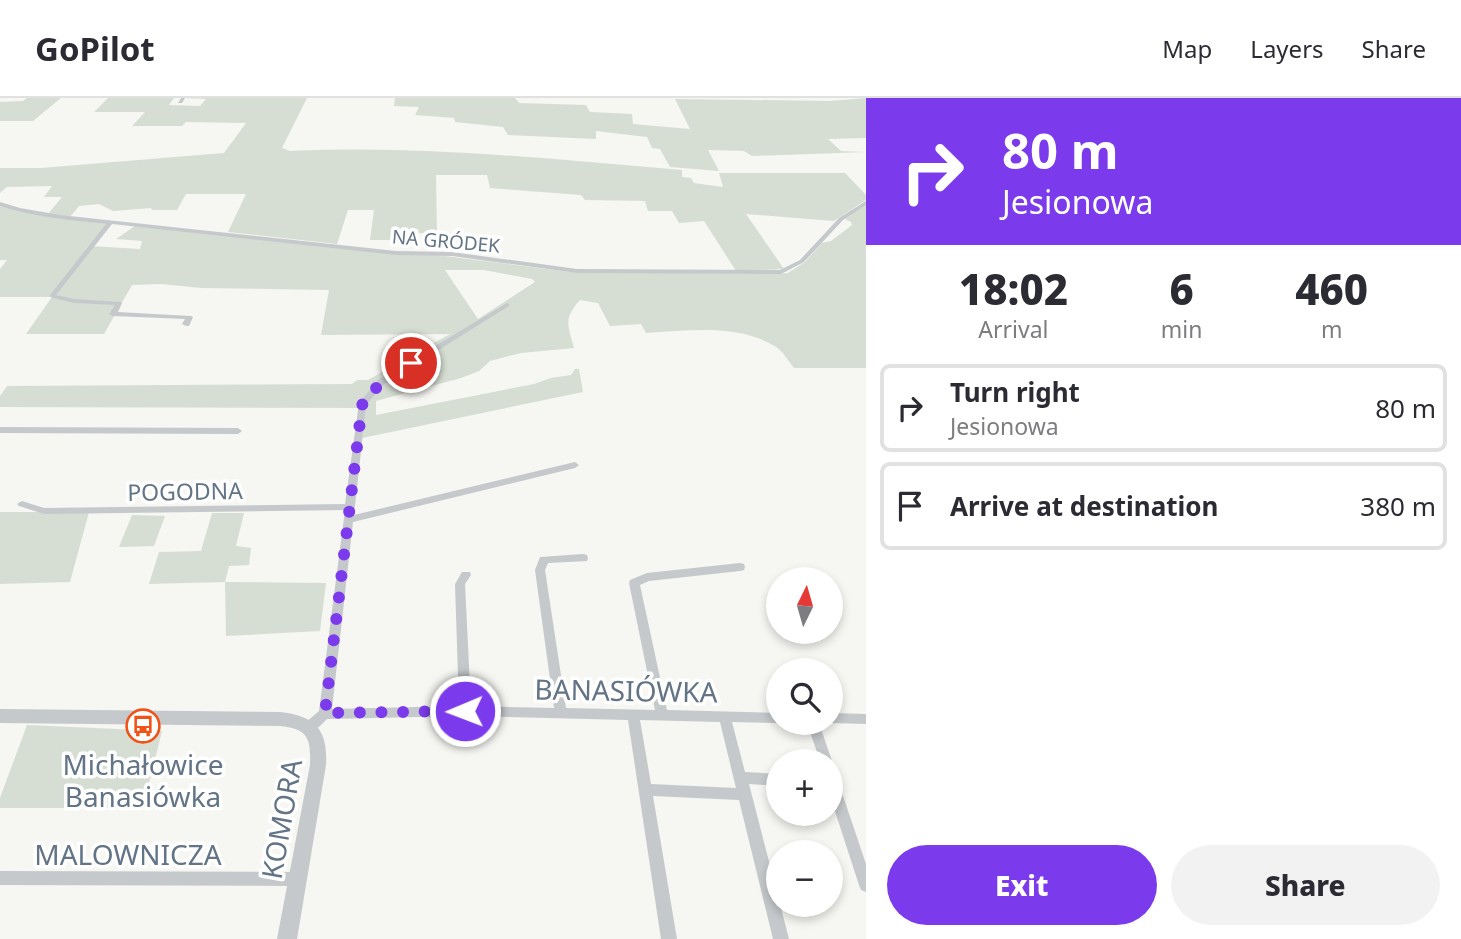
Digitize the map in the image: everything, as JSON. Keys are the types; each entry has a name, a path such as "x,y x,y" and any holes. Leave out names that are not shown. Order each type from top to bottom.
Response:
{"street":[{"name":"NA GRÓDEK","path":"0,204 38,214 110,223 396,253 452,254 577,271 781,272 802,261 841,219 866,203"},
{"path":"110,223 52,296 74,302 119,303 113,314 124,316 189,317 186,324"},
{"path":"0,716 280,719 298,721 309,727 325,713 362,405 381,382 507,305"},
{"path":"0,430 238,431"},
{"path":"348,520 575,465"},
{"name":"POGODNA","path":"22,504 44,511 349,507"},
{"path":"561,712 541,570 544,560 583,558"},
{"path":"662,714 634,583 647,576 740,566"},
{"path":"465,711 460,584 466,575"},
{"name":"BANASIÓWKA","path":"325,713 561,712 766,718"},
{"path":"633,714 669,939"},
{"path":"725,717 781,939"},
{"path":"843,718 866,719"},
{"name":"KOMORA","path":"287,939 319,749 317,739 309,727"},
{"path":"741,778 766,779"},
{"path":"652,790 744,794"},
{"path":"843,814 866,884"},
{"name":"MALOWNICZA","path":"0,878 298,879"}],"shaded area":[{"path":"27,98 61,98 33,121 0,121 0,102 23,101"},
{"path":"108,98 174,98 169,105 200,106 206,99 184,98 307,98 282,148 290,151 437,151 682,170 682,177 691,178 694,183 723,187 719,173 845,173 866,195 866,200 834,221 746,214 784,269 736,271 704,221 679,223 672,211 648,211 645,201 585,200 581,195 490,188 487,175 436,175 437,234 419,233 418,229 398,230 397,240 370,240 374,210 348,210 337,244 228,232 246,194 186,194 177,210 151,208 113,211 99,204 79,206 70,217 48,214 62,197 44,197 52,186 7,187 0,193 0,168 41,168 224,153 246,123 186,122 182,126 132,126 145,112 94,112"},
{"path":"395,98 515,98 519,103 586,105 590,112 632,114 633,124 690,129 675,99 830,101 866,98 866,138 828,139 841,151 866,152 752,156 744,151 708,150 719,171 670,167 660,149 652,148 647,137 596,131 596,139 508,135 503,127 455,122 454,118 415,115 419,107 394,106"},
{"path":"866,204 866,368 794,368 776,347 761,339 729,331 646,333 641,324 610,326 598,303 580,300 571,312 568,323 574,348 521,353 490,361 479,371 461,378 376,401 376,415 534,384 571,375 575,369 579,369 583,392 362,438 365,408 0,407 0,396 7,386 352,384 357,380 368,380 450,334 321,335 329,290 201,288 161,284 132,285 104,334 26,334 52,297 0,297 0,269 7,260 0,260 0,205 47,216 106,224 90,246 140,249 142,241 116,239 135,226 396,254 429,254 570,272 788,273 805,262 822,243 831,241 852,225 845,219","holes":["445,270 484,270 532,279 535,282 478,319"]},
{"path":"0,512 89,512 70,582 0,584"},
{"path":"212,513 244,513 236,546 251,548 249,565 229,566 225,582 149,584 159,552 201,551"},
{"path":"132,515 165,516 154,546 119,547"},
{"path":"225,582 326,583 320,631 226,636"},
{"path":"27,725 162,731 143,808 0,808 0,798"}],"place":[{"name":"Michałowice Banasiówka","path":"143,726"}],"route":[{"path":"411,363 381,382 362,405 325,713 465,711"}]}
